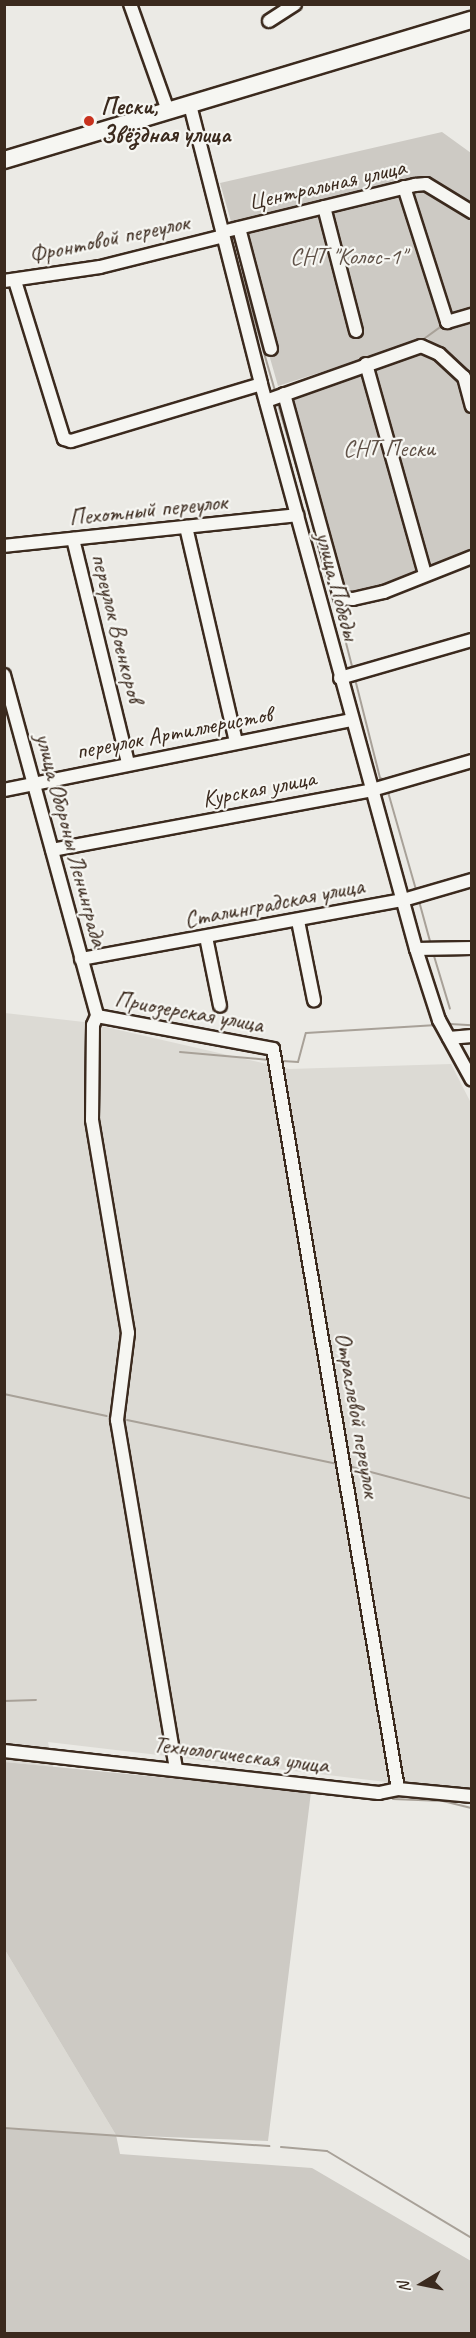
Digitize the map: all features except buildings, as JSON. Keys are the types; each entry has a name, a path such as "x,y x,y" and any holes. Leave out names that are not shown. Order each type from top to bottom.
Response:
{"main road":[{"path":"4,160 471,20"}],"street":[{"path":"130,4 168,111"},
{"path":"269,21 295,4"},
{"name":"улица Победы","path":"189,105 340,678 416,949 449,1038 471,1080"},
{"name":"Центральная улица","path":"222,234 238,228 404,187 426,184 471,212"},
{"path":"404,187 447,322 471,315"},
{"path":"324,207 356,331"},
{"path":"238,228 271,350"},
{"name":"Фронтовой переулок","path":"10,281 100,267 222,234"},
{"path":"10,281 64,439 82,438 261,384"},
{"path":"266,401 409,348 429,347 464,377 471,406"},
{"path":"366,364 425,574"},
{"path":"284,394 340,598 353,599 384,592 471,557"},
{"name":"Пехотный переулок","path":"4,546 297,515"},
{"path":"186,527 236,742"},
{"name":"переулок Военкоров","path":"73,539 128,763"},
{"path":"340,678 471,640"},
{"name":"улица Обороны Ленинграда","path":"4,675 97,1016"},
{"name":"переулок Артиллеристов","path":"4,790 32,782 352,720"},
{"name":"Курская улица","path":"52,850 372,790 471,761"},
{"name":"Сталинградская улица","path":"81,959 206,938 403,900 471,880"},
{"path":"298,921 314,999"},
{"path":"206,938 220,1006"},
{"path":"416,949 471,948"},
{"path":"97,1016 93,1024 92,1120 128,1333 117,1420 176,1768"},
{"name":"Приозерская улица","path":"97,1016 273,1049"},
{"path":"449,1038 471,1036"},
{"name":"Отраслевой переулок","path":"273,1049 398,1789"},
{"name":"Технологическая улица","path":"4,1751 176,1768 380,1793 398,1789 471,1796"}],"shaded area":[{"path":"5,1013 84,1022 289,1069 451,1064 472,1105 471,1792 48,1742 53,1767 5,1762"},
{"path":"5,1950 116,2135 5,2129"}],"green space":[{"name":"СНТ \"Колос-1\"","path":"442,132 471,153 471,375 427,338 278,386 220,183"},
{"name":"СНТ Пески","path":"431,351 472,382 471,554 382,588 344,595 290,396 408,353"},
{"path":"5,1762 311,1792 268,2141 116,2135 5,1950"},
{"path":"5,2129 116,2135 120,2154 312,2168 471,2261 471,2333 5,2333"}],"waterway":[{"path":"219,192 228,226"},
{"path":"230,235 275,391 299,383"},
{"path":"453,315 472,306"},
{"path":"421,341 443,325"},
{"path":"277,401 317,537"},
{"path":"335,600 353,670"},
{"path":"355,679 380,778 385,780"},
{"path":"388,792 417,893"},
{"path":"419,901 431,945"},
{"path":"434,956 450,1009"},
{"path":"450,1024 472,1025"},
{"path":"283,1061 298,1062 306,1033 437,1025"},
{"path":"180,1052 269,1060"},
{"path":"4,1394 107,1416"},
{"path":"127,1420 337,1464"},
{"path":"352,1467 472,1499"},
{"path":"4,1701 36,1700"},
{"path":"393,1799 443,1801 472,1808"},
{"path":"4,2128 269,2146"},
{"path":"281,2147 327,2151 472,2238"}],"place":[{"name":"Пески, Звёздная улица","path":"89,121"}]}
